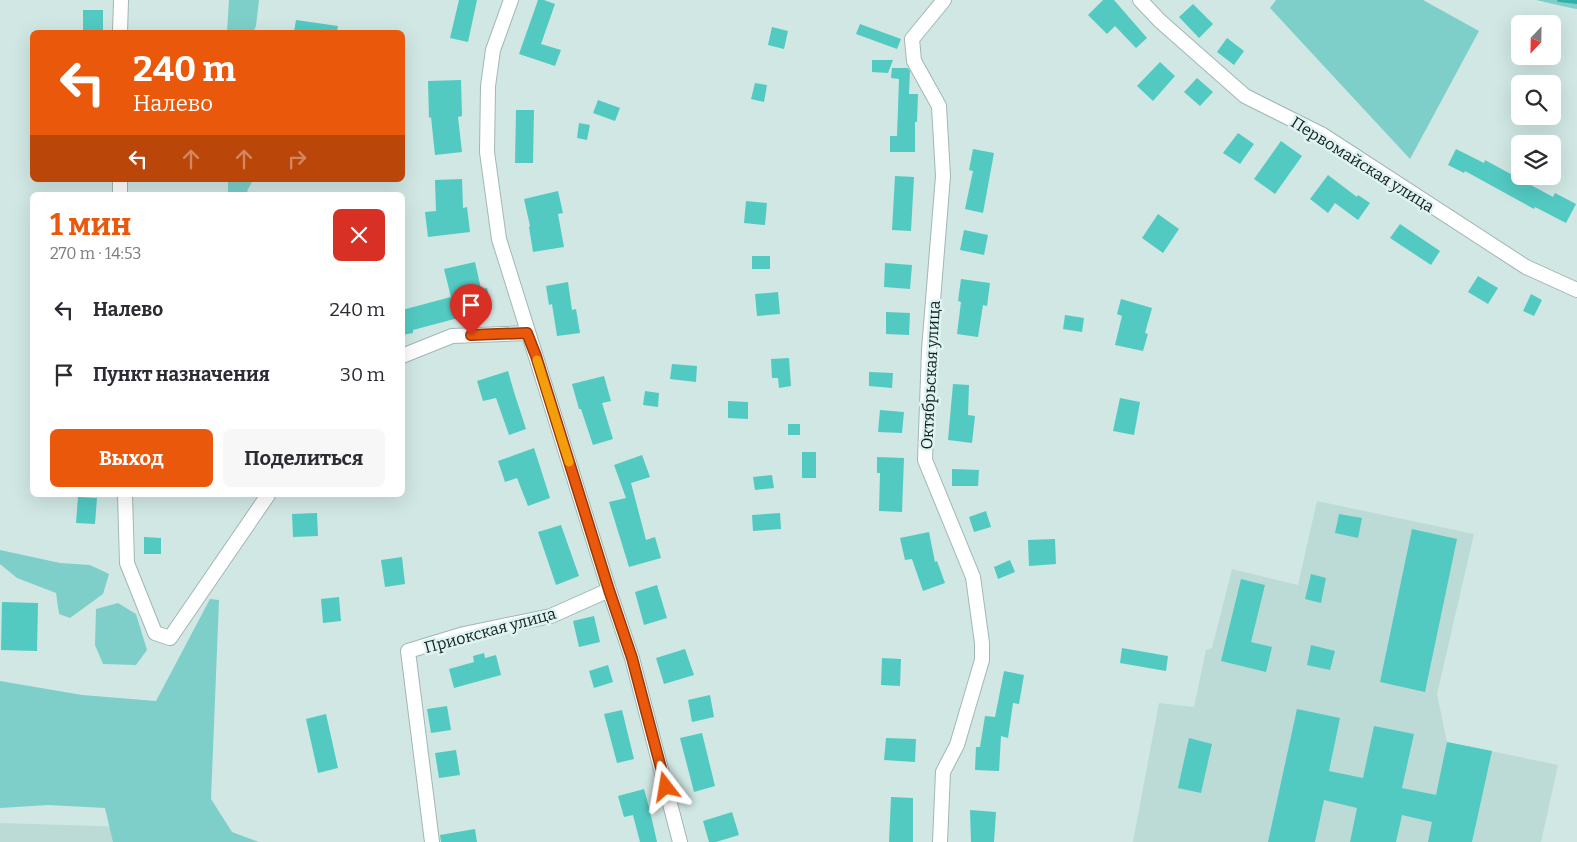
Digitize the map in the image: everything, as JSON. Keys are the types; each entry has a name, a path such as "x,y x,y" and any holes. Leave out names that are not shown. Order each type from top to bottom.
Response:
{"street":[{"path":"120,30 121,0"},
{"path":"511,0 493,50 489,72 487,106 487,152 499,239 527,333 632,658 680,842"},
{"name":"Октябрьская улица","path":"940,842 943,772 957,745 982,660 982,643 973,577 925,460 929,350 942,176 939,106 914,61 912,39 944,0"},
{"name":"Первомайская улица","path":"1140,0 1245,96 1323,135 1526,267 1577,290"},
{"path":"405,355 452,336 527,333"},
{"path":"125,497 127,563 155,633 170,638 267,497"},
{"name":"Приокская улица","path":"432,842 408,651 464,634 551,616 609,590"}],"shaded area":[{"path":"229,0 259,0 254,30 227,30"},
{"path":"1276,0 1423,0 1479,31 1410,159 1270,8"},
{"path":"1536,0 1577,0 1577,9 1571,8"},
{"path":"228,182 252,182 247,191 248,192 228,192"},
{"path":"1317,501 1474,534 1437,694 1447,742 1558,765 1541,842 1133,842 1159,703 1194,707 1206,650 1212,648 1232,569 1298,585"},
{"path":"0,550 60,563 90,565 109,574 103,594 70,618 59,614 56,593 17,578 0,564"},
{"path":"210,599 219,600 211,799 232,832 259,842 113,842 105,808 48,805 0,808 0,681 82,695 156,701"},
{"path":"118,603 136,614 147,650 136,665 103,664 95,645 96,609"},
{"path":"0,823 198,829 205,842 0,842"}],"building":[{"path":"459,0 477,0 468,42 450,38"},
{"path":"538,0 555,4 541,44 561,50 555,66 519,54"},
{"path":"1103,0 1114,0 1147,38 1136,48 1115,26 1107,34 1088,15"},
{"path":"1193,4 1213,24 1199,38 1179,17"},
{"path":"83,10 103,10 103,30 83,30"},
{"path":"296,20 338,26 337,30 294,30"},
{"path":"860,24 901,39 897,49 856,34"},
{"path":"772,27 788,31 784,49 768,45"},
{"path":"1227,38 1244,51 1234,65 1217,52"},
{"path":"872,60 893,60 888,73 872,72"},
{"path":"1160,62 1175,76 1153,101 1137,86"},
{"path":"892,68 908,68 910,71 909,94 918,94 917,122 915,122 915,152 890,152 890,136 897,136 899,79 891,78"},
{"path":"1197,78 1213,92 1200,106 1184,92"},
{"path":"461,80 462,116 458,117 462,152 435,155 431,117 429,118 428,81"},
{"path":"755,83 767,85 764,102 751,99"},
{"path":"598,100 620,108 615,121 593,113"},
{"path":"516,110 534,110 533,163 515,163"},
{"path":"579,123 590,125 587,140 577,138"},
{"path":"1238,133 1254,144 1240,164 1223,153"},
{"path":"1281,141 1302,156 1275,194 1254,179"},
{"path":"973,149 994,153 983,213 965,209 973,171 969,170"},
{"path":"1456,149 1484,163 1485,160 1511,174 1511,185 1531,185 1553,197 1555,193 1576,204 1566,223 1535,207 1534,209 1465,171 1464,173 1448,165"},
{"path":"1328,175 1357,197 1358,195 1370,203 1358,220 1335,203 1328,213 1310,199"},
{"path":"895,176 914,177 911,231 892,230"},
{"path":"462,179 463,208 467,207 470,232 428,237 425,212 436,211 435,180"},
{"path":"558,191 563,213 558,214 564,247 533,252 524,199"},
{"path":"746,201 767,203 765,225 744,223"},
{"path":"1158,214 1179,229 1163,253 1142,238"},
{"path":"1400,224 1440,251 1431,265 1390,238"},
{"path":"964,230 988,235 984,255 960,250"},
{"path":"752,256 770,256 770,269 752,269"},
{"path":"475,262 481,289 487,288 492,309 413,330 413,333 405,334 405,309 451,297 444,269"},
{"path":"885,263 912,265 910,289 884,287"},
{"path":"1478,276 1498,288 1488,304 1468,292"},
{"path":"961,279 990,283 987,306 983,305 978,337 957,334 961,302 958,301"},
{"path":"568,282 572,310 576,309 580,333 557,336 552,304 549,305 546,286"},
{"path":"778,292 780,314 757,316 755,294"},
{"path":"1531,294 1542,300 1534,316 1523,311"},
{"path":"1121,299 1152,308 1145,333 1148,334 1143,351 1115,345 1122,316 1117,314"},
{"path":"886,312 910,313 909,335 886,334"},
{"path":"1065,315 1084,318 1082,332 1063,329"},
{"path":"789,358 791,386 779,388 778,378 772,378 771,359"},
{"path":"672,364 697,366 696,382 670,379"},
{"path":"508,371 526,429 509,435 496,398 483,401 477,381"},
{"path":"869,372 893,373 892,388 869,386"},
{"path":"604,376 611,401 602,403 613,439 593,445 581,409 579,409 572,384"},
{"path":"953,384 969,385 968,415 975,416 972,443 948,440"},
{"path":"645,391 659,393 658,407 643,405"},
{"path":"1120,398 1140,402 1134,435 1113,431"},
{"path":"728,401 748,402 748,419 728,418"},
{"path":"880,410 904,412 902,433 878,432"},
{"path":"788,424 800,424 800,435 788,435"},
{"path":"534,448 550,498 528,506 517,478 505,482 498,461"},
{"path":"802,452 816,452 816,478 802,478"},
{"path":"642,455 650,477 631,483 646,540 655,537 661,558 629,567 609,502 626,498 614,465"},
{"path":"877,457 904,458 902,512 879,511 880,473 877,473"},
{"path":"952,469 979,470 978,486 952,486"},
{"path":"772,475 774,488 755,490 753,477"},
{"path":"78,497 97,498 95,524 76,523"},
{"path":"986,511 991,527 974,532 969,517"},
{"path":"317,513 318,536 293,537 292,514"},
{"path":"780,513 781,529 753,531 752,515"},
{"path":"1339,514 1362,518 1358,538 1335,533"},
{"path":"561,525 579,576 556,585 538,532"},
{"path":"1412,529 1457,539 1425,692 1380,682"},
{"path":"929,532 935,562 937,561 945,583 923,591 912,559 905,560 900,538"},
{"path":"144,537 161,538 161,554 144,554"},
{"path":"1055,539 1056,564 1029,566 1028,540"},
{"path":"402,557 405,584 385,587 381,560"},
{"path":"1010,560 1015,572 998,579 994,567"},
{"path":"1311,574 1326,578 1321,603 1305,599"},
{"path":"1241,579 1265,585 1251,642 1272,647 1266,672 1221,661"},
{"path":"657,585 667,618 644,625 635,592"},
{"path":"339,597 341,621 323,623 321,599"},
{"path":"2,602 38,603 37,651 1,650"},
{"path":"594,616 600,642 579,647 573,621"},
{"path":"1311,645 1335,651 1330,670 1307,665"},
{"path":"1122,648 1168,656 1166,671 1120,663"},
{"path":"685,649 694,675 664,684 656,658"},
{"path":"484,653 485,658 496,655 501,675 454,688 449,669 474,662 473,656"},
{"path":"882,658 901,659 900,686 881,685"},
{"path":"608,665 613,682 594,688 589,671"},
{"path":"1004,671 1024,675 1019,704 1013,703 1008,738 1001,736 999,771 975,770 976,747 980,747 985,716 995,717"},
{"path":"710,695 714,717 692,722 688,700"},
{"path":"447,706 451,730 431,733 427,709"},
{"path":"1297,709 1340,718 1329,771 1363,778 1374,726 1414,734 1402,788 1436,795 1447,742 1492,751 1472,842 1428,842 1432,822 1402,815 1396,842 1350,842 1357,808 1324,800 1315,842 1268,842"},
{"path":"622,710 634,759 617,763 604,714"},
{"path":"326,714 338,768 318,773 306,719"},
{"path":"702,733 715,786 694,792 680,738"},
{"path":"886,738 916,739 915,762 884,760"},
{"path":"1189,738 1212,744 1201,793 1178,788"},
{"path":"456,750 460,775 439,778 435,753"},
{"path":"644,789 657,842 640,842 633,815 624,817 618,796"},
{"path":"891,797 913,798 913,842 889,842"},
{"path":"970,810 996,812 994,842 971,842"},
{"path":"732,812 739,835 716,842 709,842 703,821"},
{"path":"475,829 477,842 441,842 440,835"}],"waterway":[{"path":"1559,0 1577,2"}],"slow traffic":[{"path":"537,360 569,462"}],"route":[{"path":"471,335 527,333 632,658 666,787"}]}
